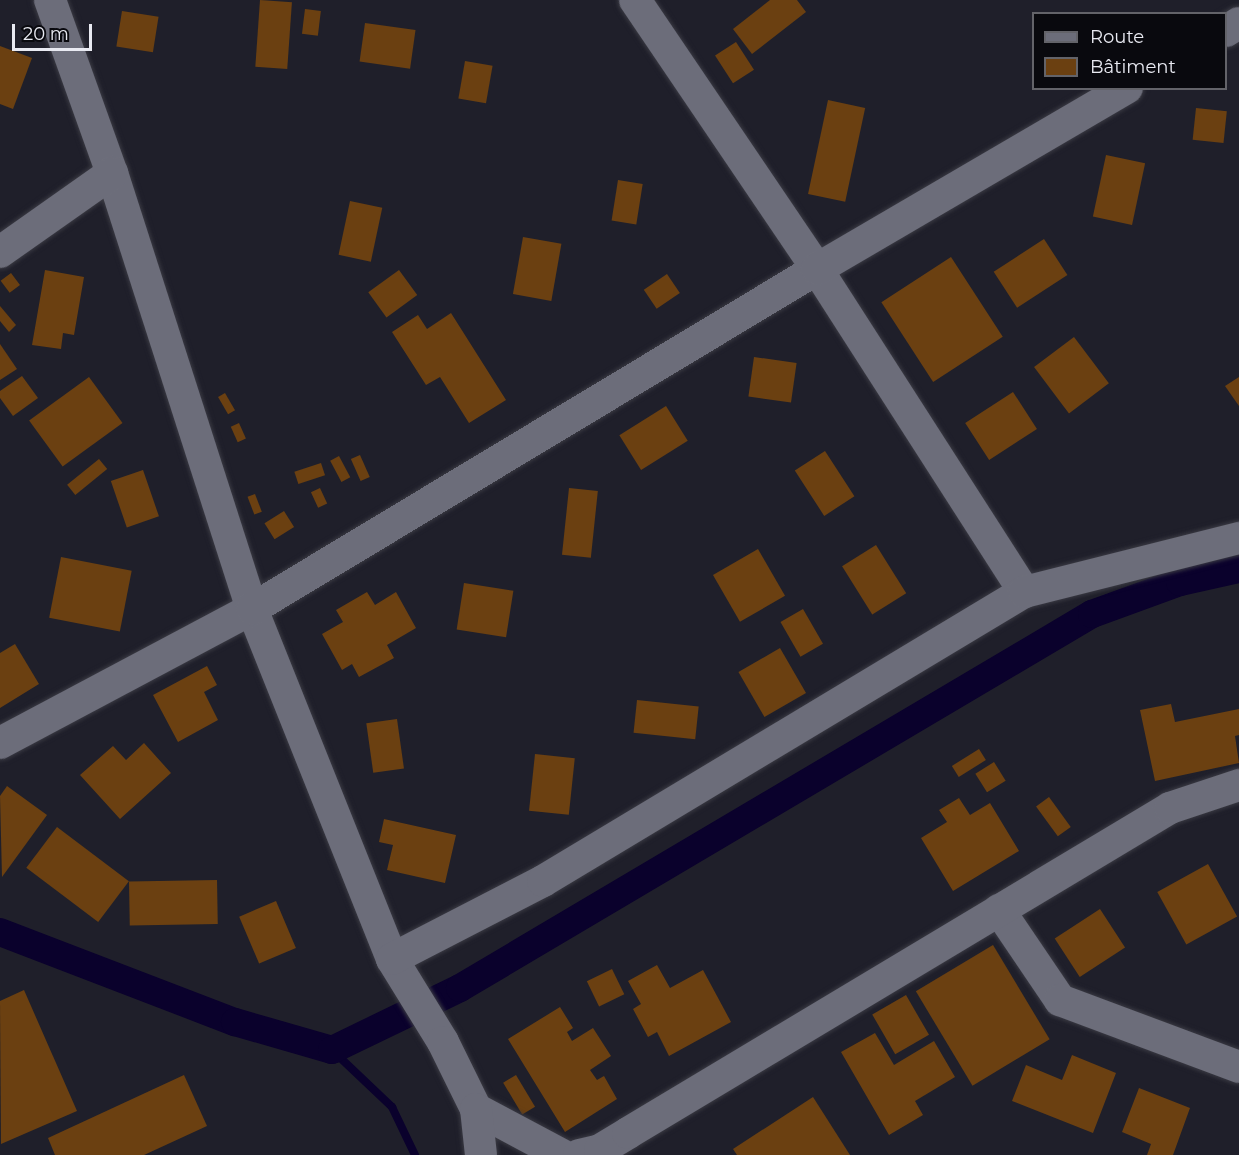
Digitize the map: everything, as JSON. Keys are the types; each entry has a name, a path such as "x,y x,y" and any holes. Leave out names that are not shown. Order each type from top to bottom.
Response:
{"street":[{"path":"50,0 112,173 252,609 397,969 443,1042 476,1109 481,1155"},
{"path":"635,0 817,269 1024,592"},
{"path":"0,743 252,609 817,269 1124,90"},
{"path":"0,252 112,173"},
{"path":"397,969 1024,592 1239,538"},
{"path":"579,1155 600,1150 1170,808 1239,785"},
{"path":"999,910 1060,1000 1239,1068"},
{"path":"476,1109 562,1155"}],"building":[{"path":"260,0 292,2 287,69 255,67"},
{"path":"770,0 797,0 806,12 752,54 733,29"},
{"path":"305,9 321,11 318,36 302,34"},
{"path":"122,11 159,17 153,52 116,47"},
{"path":"365,23 416,30 410,69 360,62"},
{"path":"736,42 754,70 733,83 715,56"},
{"path":"0,46 32,58 13,109 0,104"},
{"path":"465,61 493,66 486,103 458,98"},
{"path":"828,100 865,108 845,202 808,194"},
{"path":"1196,108 1227,111 1223,143 1193,140"},
{"path":"1106,155 1145,163 1132,225 1093,217"},
{"path":"618,180 643,184 636,224 612,220"},
{"path":"350,201 382,208 371,262 339,255"},
{"path":"523,237 561,244 551,301 513,294"},
{"path":"1044,239 1067,275 1017,308 994,272"},
{"path":"951,257 1003,337 933,382 881,302"},
{"path":"45,270 84,277 74,335 63,333 61,349 32,345"},
{"path":"399,270 417,295 386,317 368,292"},
{"path":"11,273 20,285 10,293 1,281"},
{"path":"667,274 680,293 657,309 644,290"},
{"path":"0,306 16,325 9,332 0,321"},
{"path":"451,313 506,400 469,423 440,377 426,385 392,332 418,315 427,329"},
{"path":"1074,337 1109,383 1069,413 1034,367"},
{"path":"0,344 17,369 0,380"},
{"path":"754,357 797,363 791,403 748,397"},
{"path":"22,376 38,398 13,416 0,398 0,391"},
{"path":"89,377 123,423 63,467 29,420"},
{"path":"1239,377 1239,406 1225,386"},
{"path":"1013,392 1037,429 989,460 965,423"},
{"path":"225,393 235,410 228,414 218,397"},
{"path":"666,406 688,441 641,470 619,435"},
{"path":"239,423 246,439 238,442 231,427"},
{"path":"825,451 854,496 824,516 795,471"},
{"path":"360,455 370,477 361,481 351,459"},
{"path":"339,456 350,477 341,482 330,461"},
{"path":"99,459 107,469 75,495 67,485"},
{"path":"321,463 325,475 298,484 294,472"},
{"path":"143,470 159,516 127,527 111,481"},
{"path":"320,488 327,503 318,508 311,492"},
{"path":"569,488 598,491 591,558 562,555"},
{"path":"255,494 262,512 254,515 248,497"},
{"path":"284,511 294,527 275,539 264,523"},
{"path":"876,545 906,593 872,615 842,566"},
{"path":"758,549 785,596 740,622 713,575"},
{"path":"61,557 132,571 120,632 49,618"},
{"path":"464,583 513,591 506,637 457,629"},
{"path":"367,592 375,605 396,592 416,628 387,645 394,658 359,677 352,664 342,670 322,634 343,622 336,610"},
{"path":"803,609 823,644 800,657 780,622"},
{"path":"15,644 39,684 0,708 0,653"},
{"path":"780,648 806,693 764,717 738,672"},
{"path":"207,666 217,685 204,692 218,720 178,742 153,695"},
{"path":"637,700 699,706 695,739 634,733"},
{"path":"1171,704 1175,722 1239,709 1239,735 1235,736 1239,763 1155,781 1140,710"},
{"path":"397,719 404,769 373,773 366,723"},
{"path":"144,743 171,773 120,819 80,775 113,746 126,760"},
{"path":"979,749 986,760 959,777 952,766"},
{"path":"535,754 575,758 569,815 529,811"},
{"path":"994,762 1006,781 987,792 975,774"},
{"path":"7,786 47,815 2,877 0,796"},
{"path":"1049,797 1071,827 1058,836 1036,806"},
{"path":"959,798 970,815 990,803 1019,851 953,891 921,838 947,822 939,810"},
{"path":"384,819 456,835 445,883 387,870 393,845 379,842"},
{"path":"57,827 129,881 98,922 26,868"},
{"path":"1208,864 1237,916 1186,945 1157,892"},
{"path":"217,880 218,924 130,926 129,882"},
{"path":"276,901 296,948 259,964 239,917"},
{"path":"1100,909 1125,948 1080,977 1055,938"},
{"path":"993,945 1050,1039 973,1086 916,991"},
{"path":"657,965 670,988 703,970 731,1022 669,1056 657,1032 648,1037 633,1009 641,1004 628,981"},
{"path":"612,969 624,994 599,1006 587,981"},
{"path":"24,990 77,1111 1,1144 0,1001"},
{"path":"906,995 929,1035 895,1054 872,1014"},
{"path":"560,1007 573,1028 567,1032 572,1041 593,1028 611,1056 590,1070 597,1080 604,1076 617,1099 565,1132 508,1039"},
{"path":"875,1033 894,1065 934,1041 955,1077 915,1101 923,1115 889,1135 841,1052"},
{"path":"1072,1055 1116,1073 1093,1133 1012,1101 1026,1065 1062,1080"},
{"path":"184,1075 207,1126 144,1155 55,1155 48,1138"},
{"path":"516,1075 535,1107 522,1114 503,1083"},
{"path":"1139,1088 1190,1108 1173,1155 1147,1155 1151,1144 1122,1132"},
{"path":"813,1097 850,1155 737,1155 733,1149"}],"waterway":[{"path":"0,932 235,1022 332,1050 460,988 1092,614 1180,582 1239,569"},
{"path":"332,1050 392,1107 415,1155"}]}
